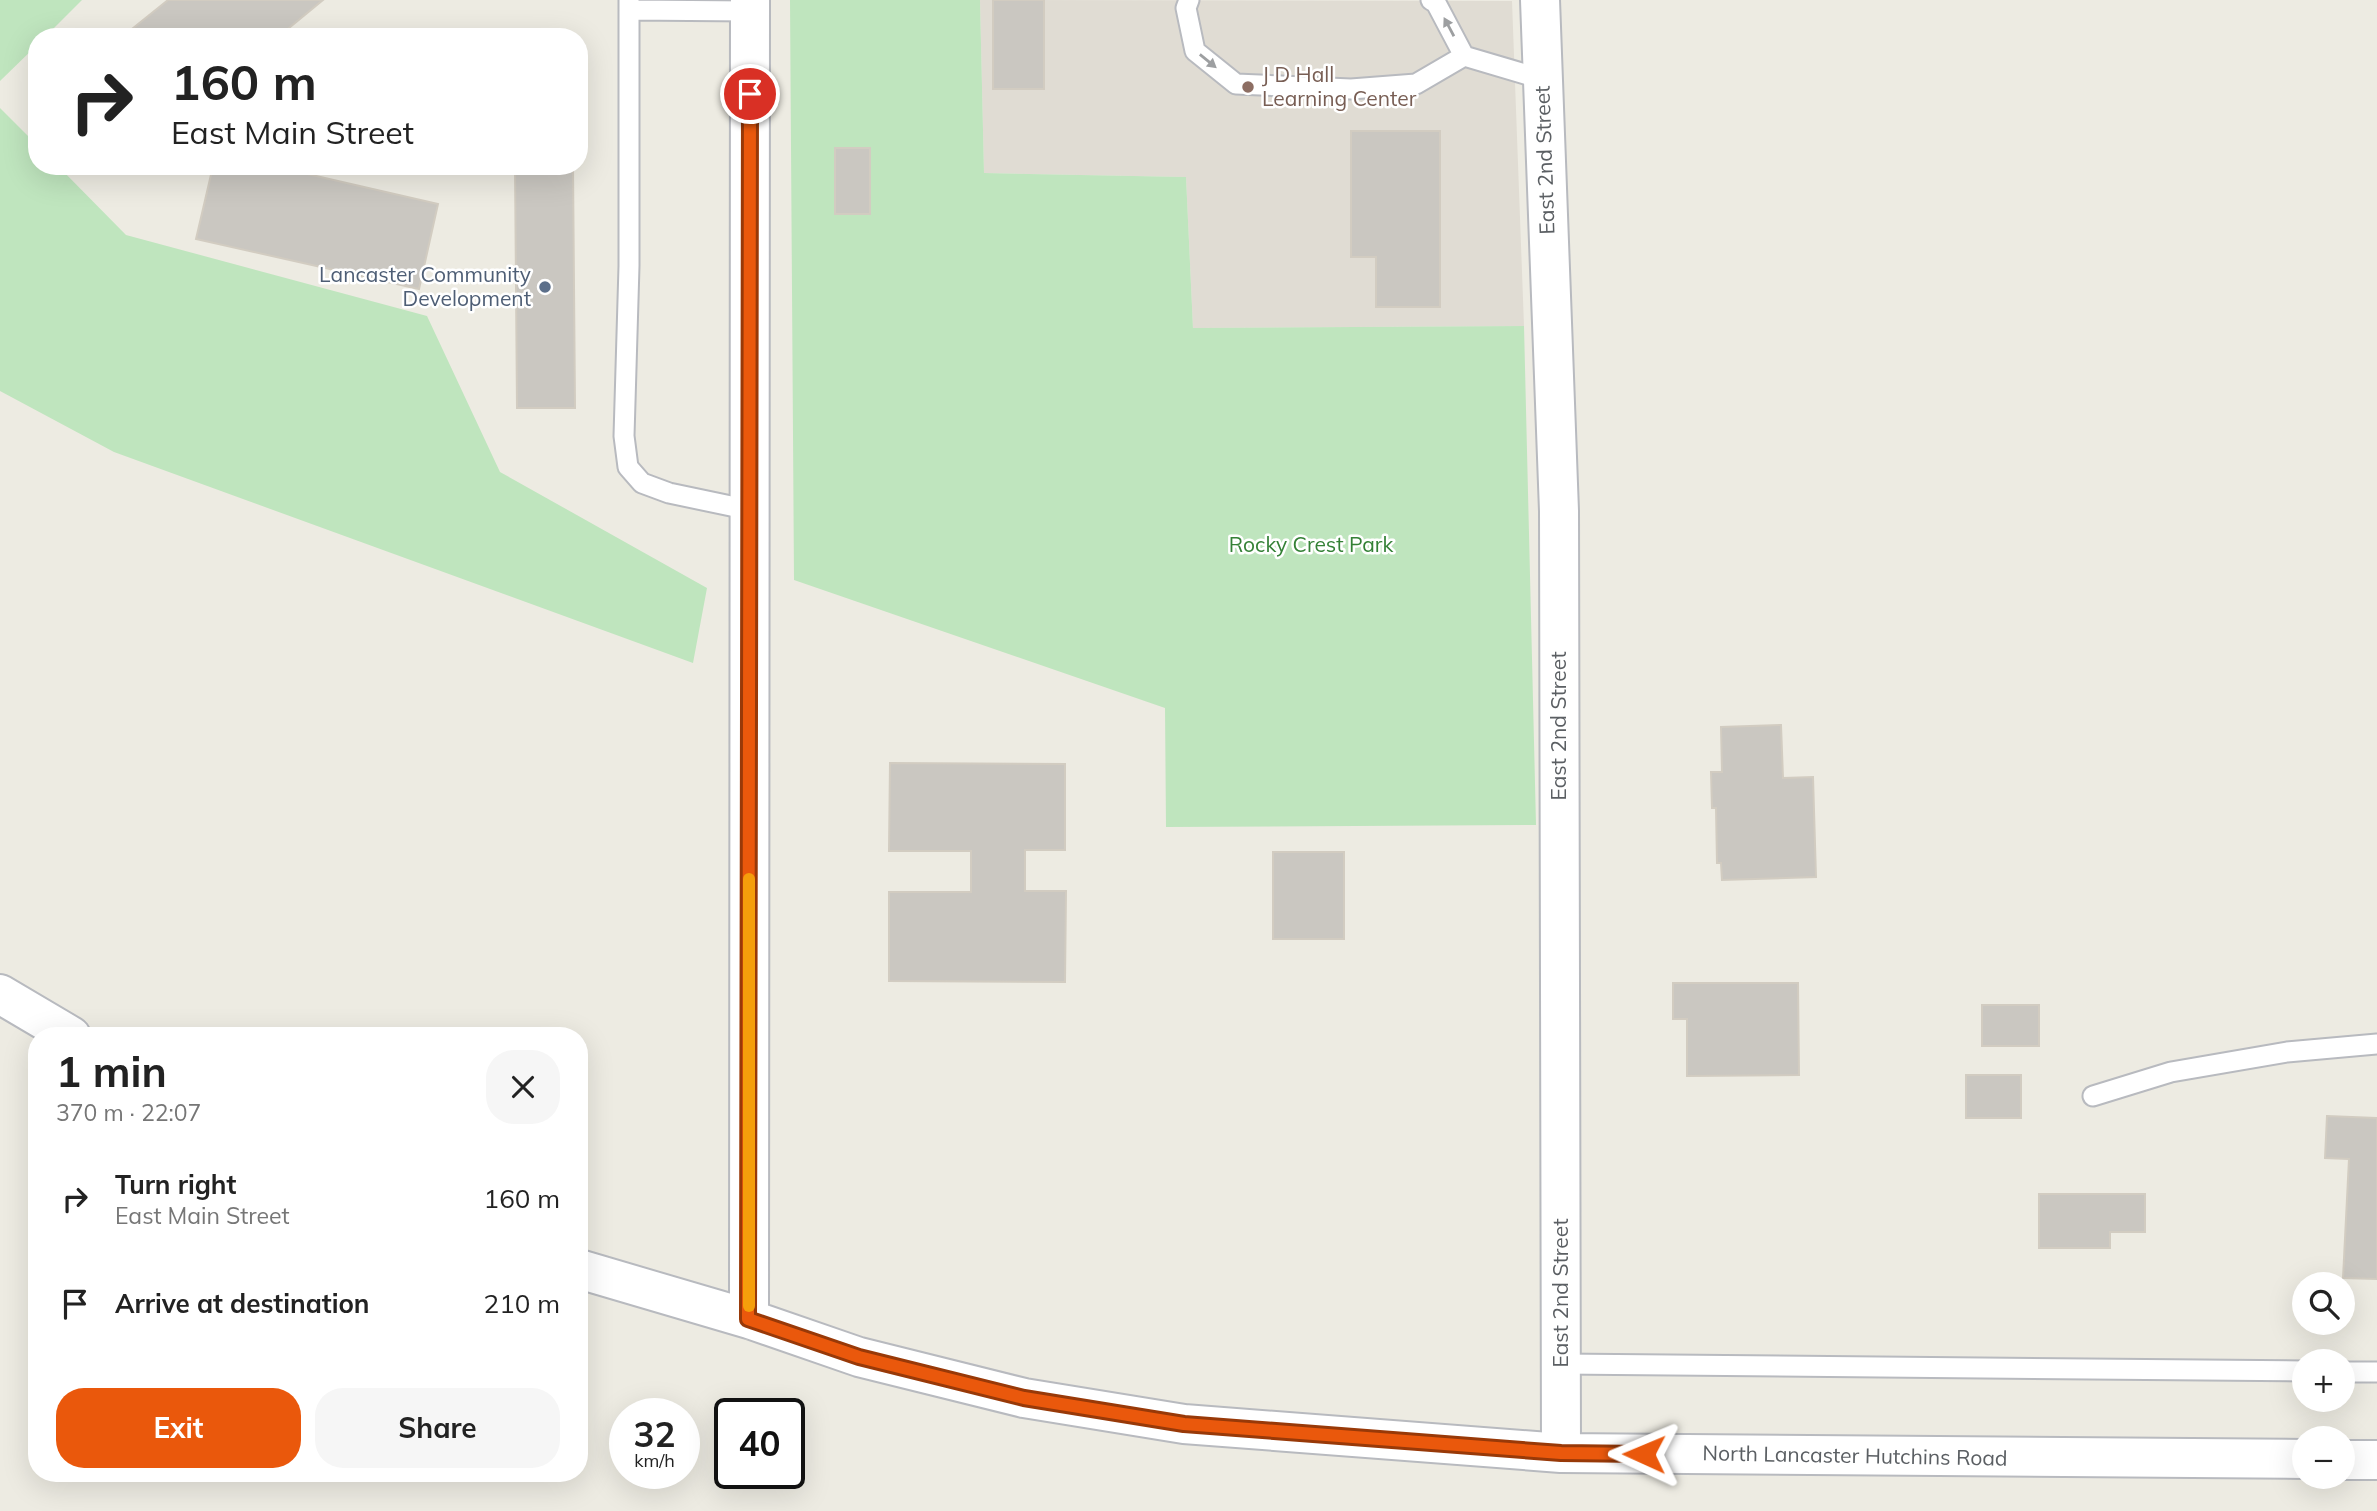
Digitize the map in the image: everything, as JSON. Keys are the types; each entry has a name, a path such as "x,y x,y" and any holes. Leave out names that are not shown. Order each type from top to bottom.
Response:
{"street":[{"name":"East 2nd Street","path":"1541,0 1559,511 1561,1453"},
{"path":"748,1319 750,6"},
{"path":"0,994 56,1027"},
{"name":"North Lancaster Hutchins Road","path":"588,1272 748,1319 859,1357 1024,1398 1184,1424 1561,1453 2292,1460"},
{"path":"2355,1460 2377,1460"}],"lane":[{"path":"1189,0 1186,8 1195,51 1236,84 1351,89 1416,84 1464,56"},
{"path":"1431,0 1436,4 1464,56 1542,79"},
{"path":"750,6 629,5 629,266 624,436 628,467 642,483 670,494 750,510"},
{"path":"2093,1096 2171,1072 2287,1052 2377,1044"},
{"path":"1561,1364 2292,1371"},
{"path":"2355,1372 2377,1372"}],"shaded area":[{"name":"J D Hall Learning Center","path":"980,0 1512,1 1524,326 1193,328 1186,177 984,173"}],"green space":[{"path":"0,0 82,0 54,28 28,28 28,54 0,81"},
{"name":"Rocky Crest Park","path":"790,0 980,0 984,173 1186,177 1193,328 1524,326 1536,825 1166,827 1165,708 794,580"},
{"path":"0,108 28,136 28,175 67,175 126,235 427,316 500,472 707,588 693,663 114,452 0,391"}],"building":[{"path":"168,0 323,0 289,28 133,28"},
{"path":"993,0 1044,0 1044,89 993,89"},
{"path":"1351,131 1440,131 1440,307 1376,307 1376,257 1351,257"},
{"path":"835,148 870,148 870,214 835,214"},
{"path":"211,175 312,175 438,204 419,289 196,239"},
{"name":"Lancaster Community Development","path":"515,175 573,175 575,408 517,408"},
{"path":"1781,725 1783,778 1813,777 1816,877 1722,880 1721,863 1717,863 1716,808 1712,808 1711,772 1722,772 1721,727"},
{"path":"890,763 1065,764 1065,850 1025,850 1025,891 1066,891 1065,982 889,981 889,892 971,892 971,851 889,851"},
{"path":"1273,852 1344,852 1344,939 1273,939"},
{"path":"1673,983 1798,983 1799,1075 1687,1076 1687,1019 1673,1019"},
{"path":"1982,1005 2039,1005 2039,1046 1982,1046"},
{"path":"1966,1075 2021,1075 2021,1118 1966,1118"},
{"path":"2327,1116 2377,1118 2377,1279 2355,1278 2355,1272 2343,1272 2349,1159 2325,1158"},
{"path":"2039,1194 2145,1194 2145,1232 2110,1232 2110,1248 2039,1248"}],"slow traffic":[{"path":"749,879 749,1306"}],"place":[{"name":"J D Hall Learning Center","path":"1248,87"},
{"name":"Lancaster Community Development","path":"545,287"}],"route":[{"path":"750,94 748,1319 859,1357 1024,1398 1184,1424 1561,1453 1644,1454"}]}
